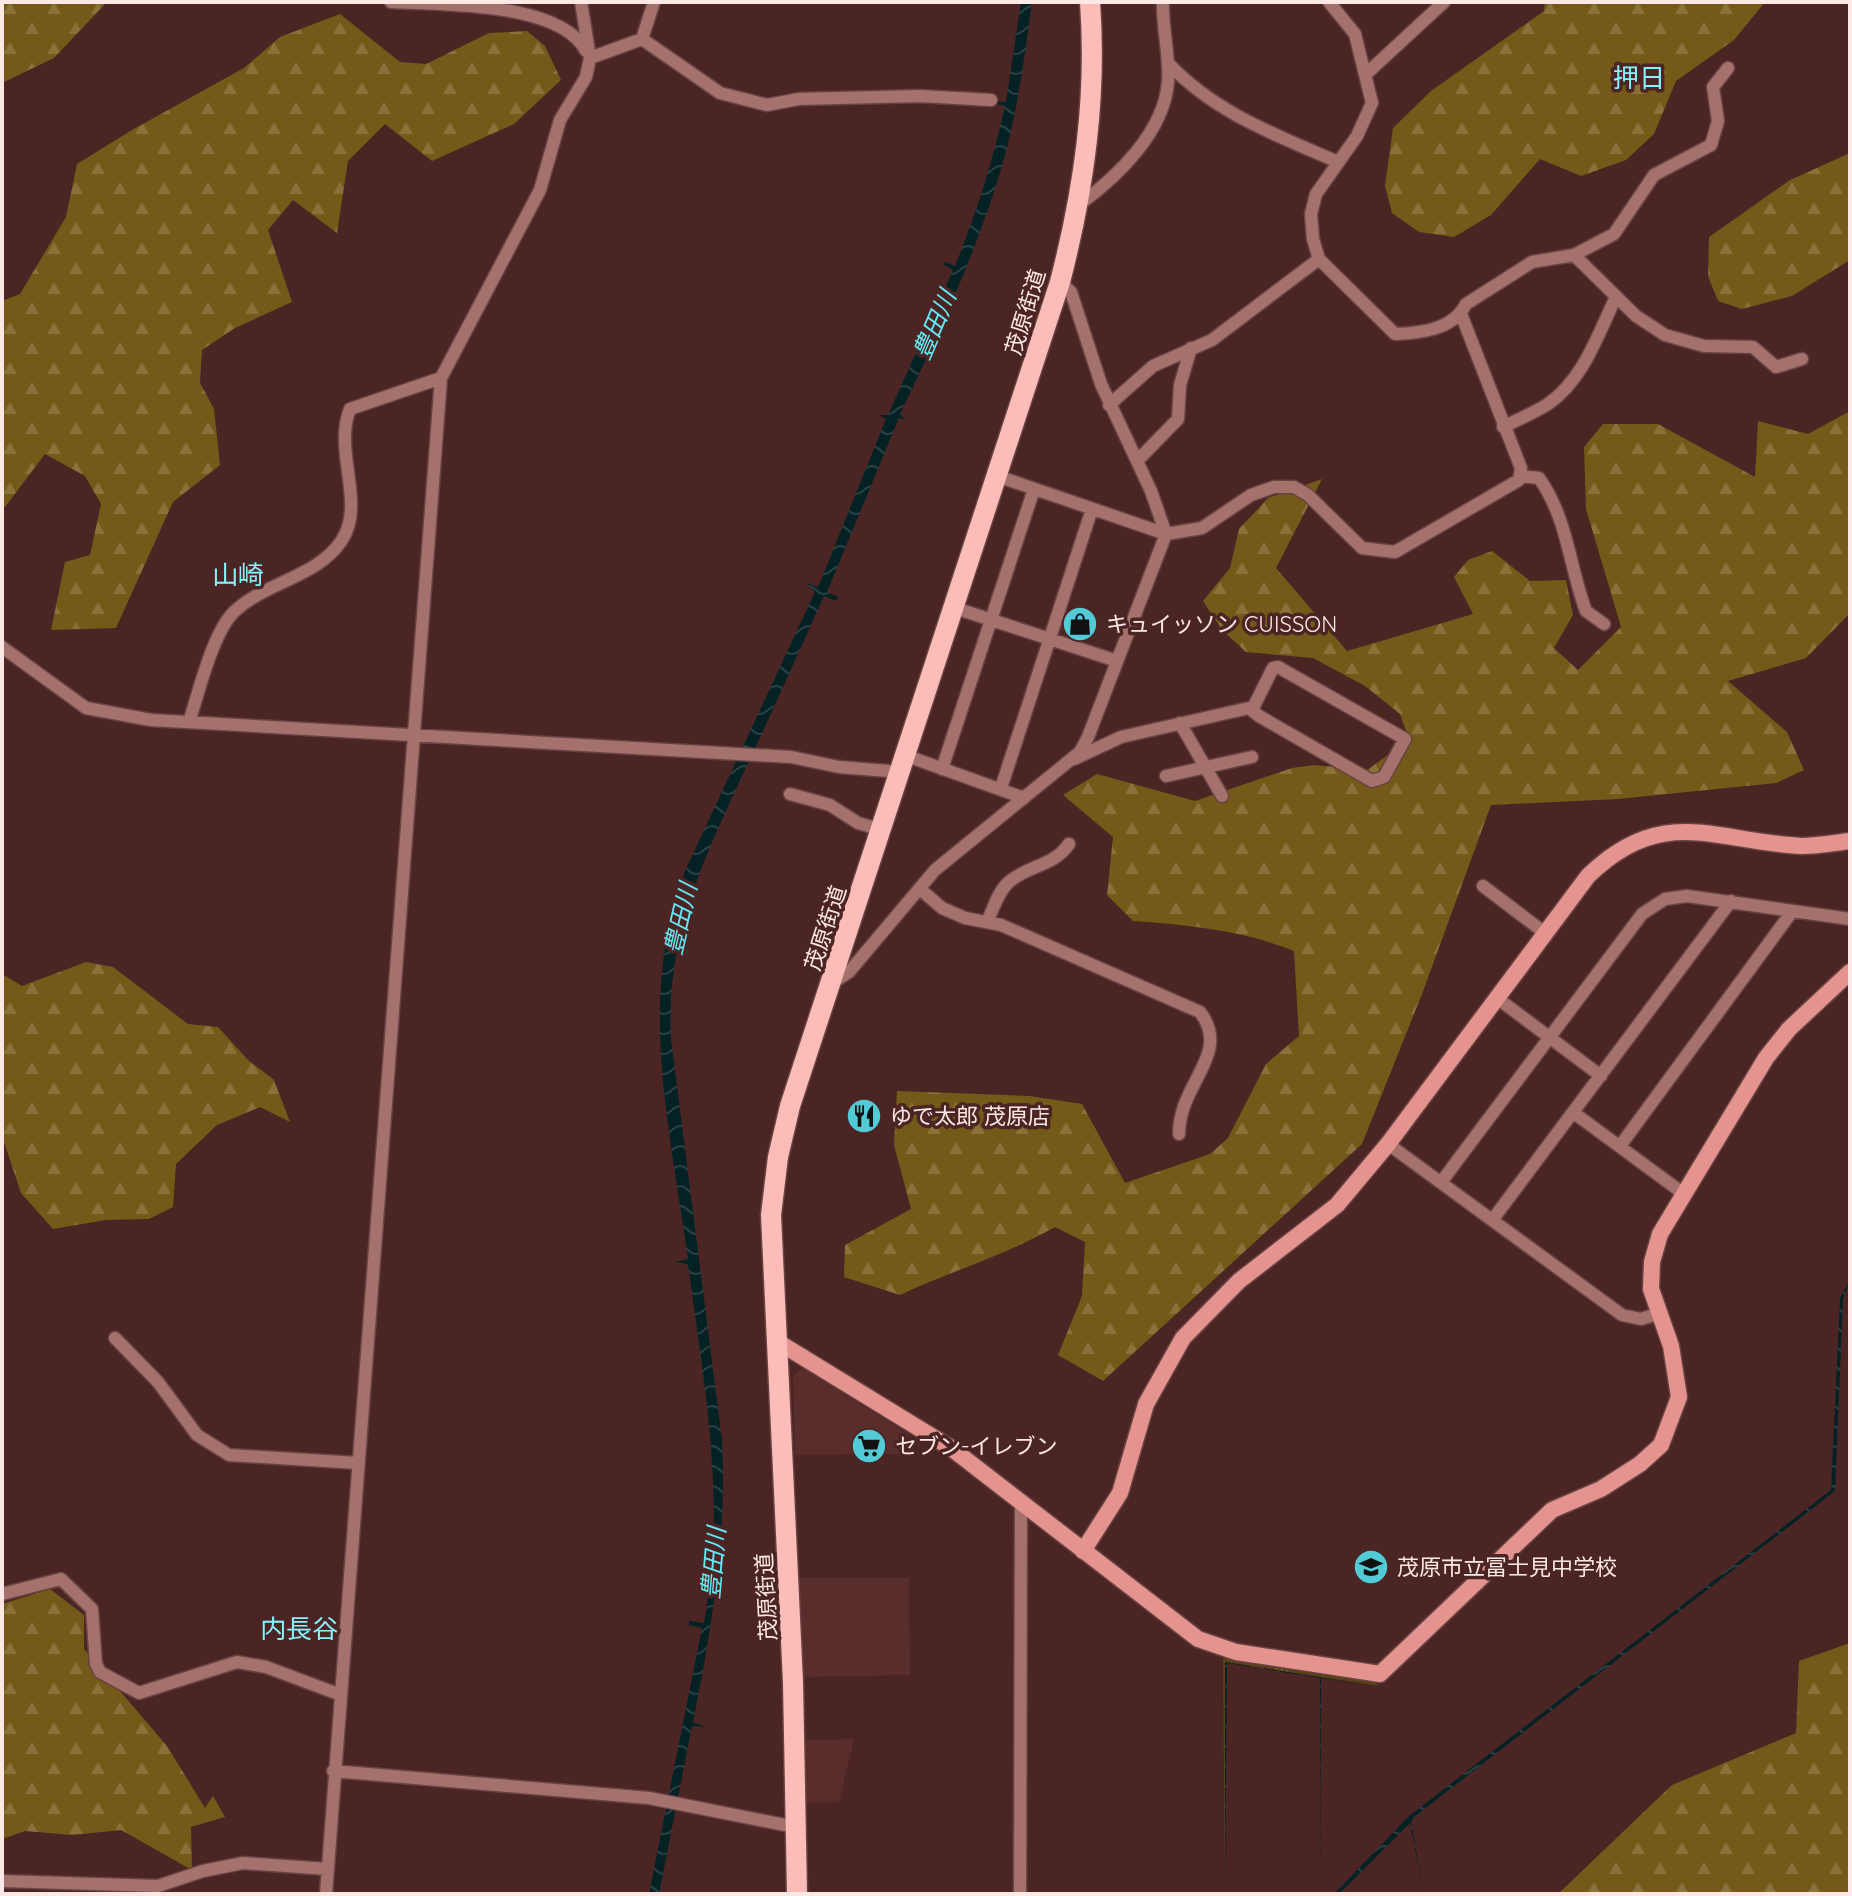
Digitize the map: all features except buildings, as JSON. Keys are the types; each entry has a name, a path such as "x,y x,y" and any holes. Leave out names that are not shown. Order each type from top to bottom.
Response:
{"main road":[{"name":"茂原街道","path":"797,1894 793,1682 771,1215 778,1157 790,1106 1060,282 1080,204 1091,113 1090,2"}],"street":[{"path":"391,2 460,3 511,11 543,21 580,40 590,58"},
{"path":"326,1894 411,735 441,378 540,190 560,120 586,77 590,58 581,2"},
{"path":"642,39 654,2"},
{"path":"1080,204 1122,167 1156,125 1168,85 1163,2"},
{"path":"1329,2 1355,34 1372,103 1367,119 1316,194 1311,214 1319,259 1395,334 1427,332 1461,314 1466,304 1532,262 1574,255 1614,234 1654,175 1711,145 1718,121 1713,87 1728,68"},
{"path":"1365,75 1444,2"},
{"path":"590,58 642,39"},
{"path":"642,39 720,93 767,105 799,99 920,96 991,100"},
{"path":"1168,63 1206,98 1227,112 1338,162"},
{"path":"1574,255 1616,297 1665,335 1704,346 1753,347 1776,367 1802,359"},
{"path":"1109,405 1153,366 1212,340 1319,259"},
{"path":"1060,282 1071,292 1109,405 1137,461 1166,534 1088,737 1071,760"},
{"path":"1503,427 1549,403 1569,384 1584,364 1616,297"},
{"path":"997,476 1166,534 1202,528 1251,495 1274,487 1294,487 1308,495 1362,548 1395,552 1455,514 1507,490 1520,476 1521,468 1461,314"},
{"path":"1137,461 1178,419 1180,385 1191,348"},
{"path":"189,722 221,630 235,610 327,559 352,522 344,448 345,423 350,409 441,378"},
{"path":"1520,476 1539,478 1545,487 1563,524 1586,611 1604,624"},
{"path":"942,769 1034,489"},
{"path":"1001,788 1092,509"},
{"path":"955,608 1117,661"},
{"path":"2,647 86,708 151,720 777,759 791,757 839,767 904,764 942,769 1024,798"},
{"path":"832,983 849,972 920,889 961,847 1071,760 1121,737 1252,710 1372,781 1384,777 1405,739 1278,667 1273,668 1252,710"},
{"path":"1180,723 1222,796"},
{"path":"1166,776 1252,757"},
{"path":"790,794 830,805 858,823 882,830"},
{"path":"1083,1551 1120,1493 1146,1404 1183,1338 1239,1281 1337,1205 1388,1144 1588,876 1610,854 1632,842 1660,833 1689,831 1803,846 1850,841"},
{"path":"987,922 1010,880 1048,865 1060,857 1069,844"},
{"path":"1483,886 1545,933"},
{"path":"920,889 942,908 987,922 1200,1012 1207,1022 1212,1046 1181,1106 1179,1134"},
{"path":"1442,1181 1642,914 1665,899 1687,896 1850,919"},
{"path":"1493,1219 1731,901"},
{"path":"1620,1146 1791,913"},
{"path":"778,1342 931,1435 1174,1623 1219,1648 1380,1674 1552,1510 1601,1489 1640,1464 1661,1445 1679,1397 1671,1346 1651,1289 1652,1262 1660,1234 1766,1058 1789,1029 1850,972"},
{"path":"1497,998 1601,1076"},
{"path":"1574,1113 1684,1194"},
{"path":"1388,1144 1622,1315 1641,1319 1660,1313"},
{"path":"115,1338 158,1382 197,1435 229,1455 358,1463"},
{"path":"1020,1894 1021,1503"},
{"path":"2,1594 61,1579 92,1609 96,1664 100,1672 139,1693 237,1662 266,1667 341,1695"},
{"path":"333,1771 649,1798 795,1827"},
{"path":"2,1881 158,1886 203,1871 243,1863 327,1869"}],"shaded area":[{"path":"802,1368 908,1434 908,1454 795,1455 793,1376"},
{"path":"798,1578 909,1578 910,1675 802,1677"},
{"path":"854,1739 839,1802 805,1803 804,1740"}],"green space":[{"path":"2,2 107,2 54,58 2,83"},
{"path":"1545,2 1765,2 1734,40 1676,81 1654,134 1626,160 1581,176 1540,159 1491,215 1454,237 1419,232 1392,213 1385,186 1393,128 1431,91 1544,11"},
{"path":"340,14 400,62 426,64 489,33 527,31 545,46 561,80 514,124 432,161 385,124 348,161 337,233 293,200 268,230 292,302 235,328 202,350 200,383 214,409 220,465 173,502 116,628 51,630 65,562 90,555 101,504 85,476 45,454 5,507 2,506 2,301 20,294 66,217 77,164 244,68 280,37"},
{"path":"1850,153 1850,260 1792,296 1742,309 1718,301 1708,276 1709,237 1790,180"},
{"path":"1850,411 1850,613 1806,658 1728,681 1787,732 1804,770 1776,783 1618,799 1491,805 1422,994 1362,1144 1103,1381 1058,1355 1082,1296 1085,1242 1055,1227 900,1295 844,1277 845,1245 911,1209 894,1145 897,1091 1029,1096 1082,1104 1125,1183 1210,1154 1228,1138 1266,1064 1299,1036 1294,951 1235,933 1133,921 1107,895 1113,837 1063,795 1097,774 1195,801 1292,768 1314,765 1367,770 1409,740 1400,714 1365,686 1313,658 1246,652 1222,630 1203,601 1230,568 1239,529 1268,498 1322,479 1276,568 1347,651 1473,614 1454,577 1468,560 1492,551 1530,581 1566,580 1573,615 1554,648 1578,670 1621,627 1586,509 1584,447 1603,424 1658,424 1755,477 1758,421 1808,434"},
{"path":"86,962 113,967 188,1024 218,1027 248,1060 274,1080 290,1122 260,1107 217,1125 176,1164 173,1207 149,1219 106,1220 53,1229 21,1193 2,1136 2,974 22,986"},
{"path":"50,1589 84,1615 84,1649 167,1746 205,1808 213,1796 225,1817 191,1827 192,1870 121,1830 72,1835 25,1831 2,1839 2,1604"},
{"path":"1850,1643 1850,1894 1558,1894 1672,1785 1796,1733 1799,1661"},
{"path":"1226,1656 1373,1680 1379,1686 1225,1662 1225,1893 1223,1660"}],"water":[{"name":"豊田川","path":"1021,2 1032,2 1013,120 983,224 944,320 900,414 905,420 899,418 827,592 838,597 836,601 824,596 715,835 690,900 674,967 671,1039 722,1440 720,1547 693,1722 705,1727 692,1726 659,1894 649,1894 702,1628 689,1625 689,1621 704,1623 714,1523 706,1393 688,1264 675,1262 688,1259 661,1057 660,1016 667,936 662,934 667,931 685,871 815,592 806,583 818,587 886,419 879,415 888,415 953,270 944,265 945,262 955,266 1000,127 1005,106 996,104 996,101 1006,102"},
{"path":"1850,1280 1843,1299 1835,1491 1414,1817 1411,1822 1424,1894 1410,1823 1339,1894 1334,1894 1409,1816 1831,1490 1840,1298"},
{"path":"1225,1662 1380,1687 1321,1678 1321,1894 1320,1678 1227,1663 1225,1893"}],"place":[{"name":"キュイッソン CUISSON","path":"1080,624"},
{"name":"ゆで太郎 茂原店","path":"864,1116"},
{"name":"セブン-イレブン","path":"869,1446"},
{"name":"茂原市立冨士見中学校","path":"1371,1567"}],"district":[{"name":"押日","path":"1639,78"},
{"name":"山崎","path":"238,575"},
{"name":"内長谷","path":"299,1629"}]}
